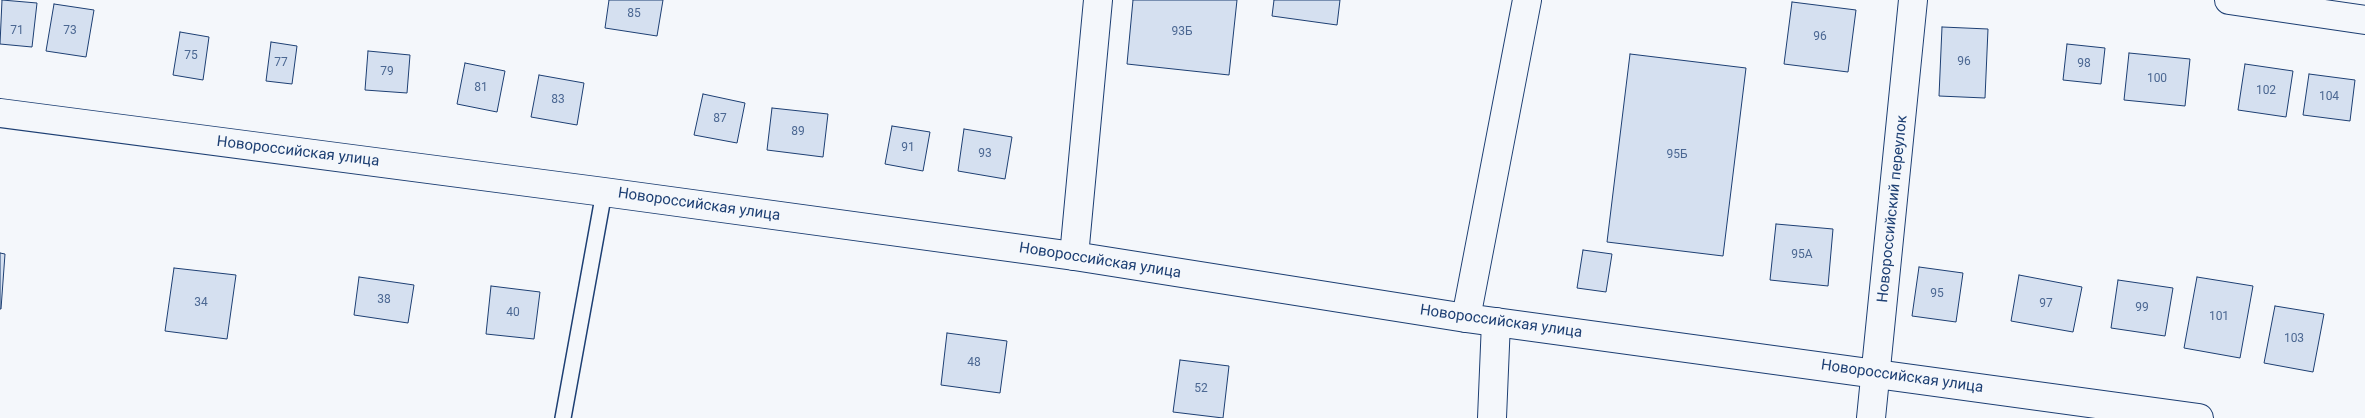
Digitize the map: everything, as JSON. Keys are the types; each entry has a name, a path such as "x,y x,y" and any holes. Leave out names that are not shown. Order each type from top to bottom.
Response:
{"street":[{"path":"1074,256 1098,0"},
{"path":"1466,318 1527,0"},
{"name":"Новороссийский переулок","path":"1870,418 1913,0"},
{"path":"2229,0 2365,20"},
{"name":"Новороссийская улица","path":"0,113 1074,256 1466,318 2199,418"},
{"path":"1492,418 1496,322"}],"lane":[{"path":"563,418 604,192"}],"building":[{"path":"2,0 37,3 32,47 0,44"},
{"path":"609,0 663,0 657,36 605,28"},
{"path":"1133,0 1237,0 1229,75 1127,64"},
{"path":"1274,0 1340,0 1337,25 1272,16"},
{"path":"1792,2 1856,10 1848,72 1784,64"},
{"path":"54,4 94,10 86,57 46,51"},
{"path":"1942,27 1988,29 1985,98 1939,96"},
{"path":"180,32 209,37 203,80 173,75"},
{"path":"271,42 297,46 292,84 266,81"},
{"path":"2067,44 2105,48 2101,84 2063,80"},
{"path":"368,51 410,55 407,93 365,90"},
{"path":"2129,53 2190,59 2185,106 2124,100"},
{"path":"1630,54 1746,68 1723,256 1607,242"},
{"path":"465,63 505,71 497,112 457,104"},
{"path":"2245,64 2293,71 2286,117 2238,110"},
{"path":"2309,74 2355,80 2350,121 2303,115"},
{"path":"539,75 584,83 577,125 531,117"},
{"path":"703,94 745,103 737,143 694,135"},
{"path":"772,108 828,114 823,157 767,150"},
{"path":"892,126 930,132 923,171 885,164"},
{"path":"964,129 1012,137 1005,179 958,171"},
{"path":"1776,224 1833,229 1828,286 1770,280"},
{"path":"1583,250 1612,254 1606,292 1577,288"},
{"path":"0,253 5,254 1,309 0,309"},
{"path":"1919,267 1963,273 1956,322 1912,316"},
{"path":"174,268 236,275 227,339 165,331"},
{"path":"2019,275 2082,287 2073,332 2011,321"},
{"path":"359,277 414,285 408,323 354,315"},
{"path":"2197,277 2253,286 2240,358 2184,348"},
{"path":"2118,280 2173,288 2165,336 2111,328"},
{"path":"491,286 540,292 534,339 486,334"},
{"path":"2275,306 2324,314 2313,372 2264,363"},
{"path":"947,333 1007,341 1000,393 941,385"},
{"path":"1180,360 1229,366 1223,418 1173,412"}]}
